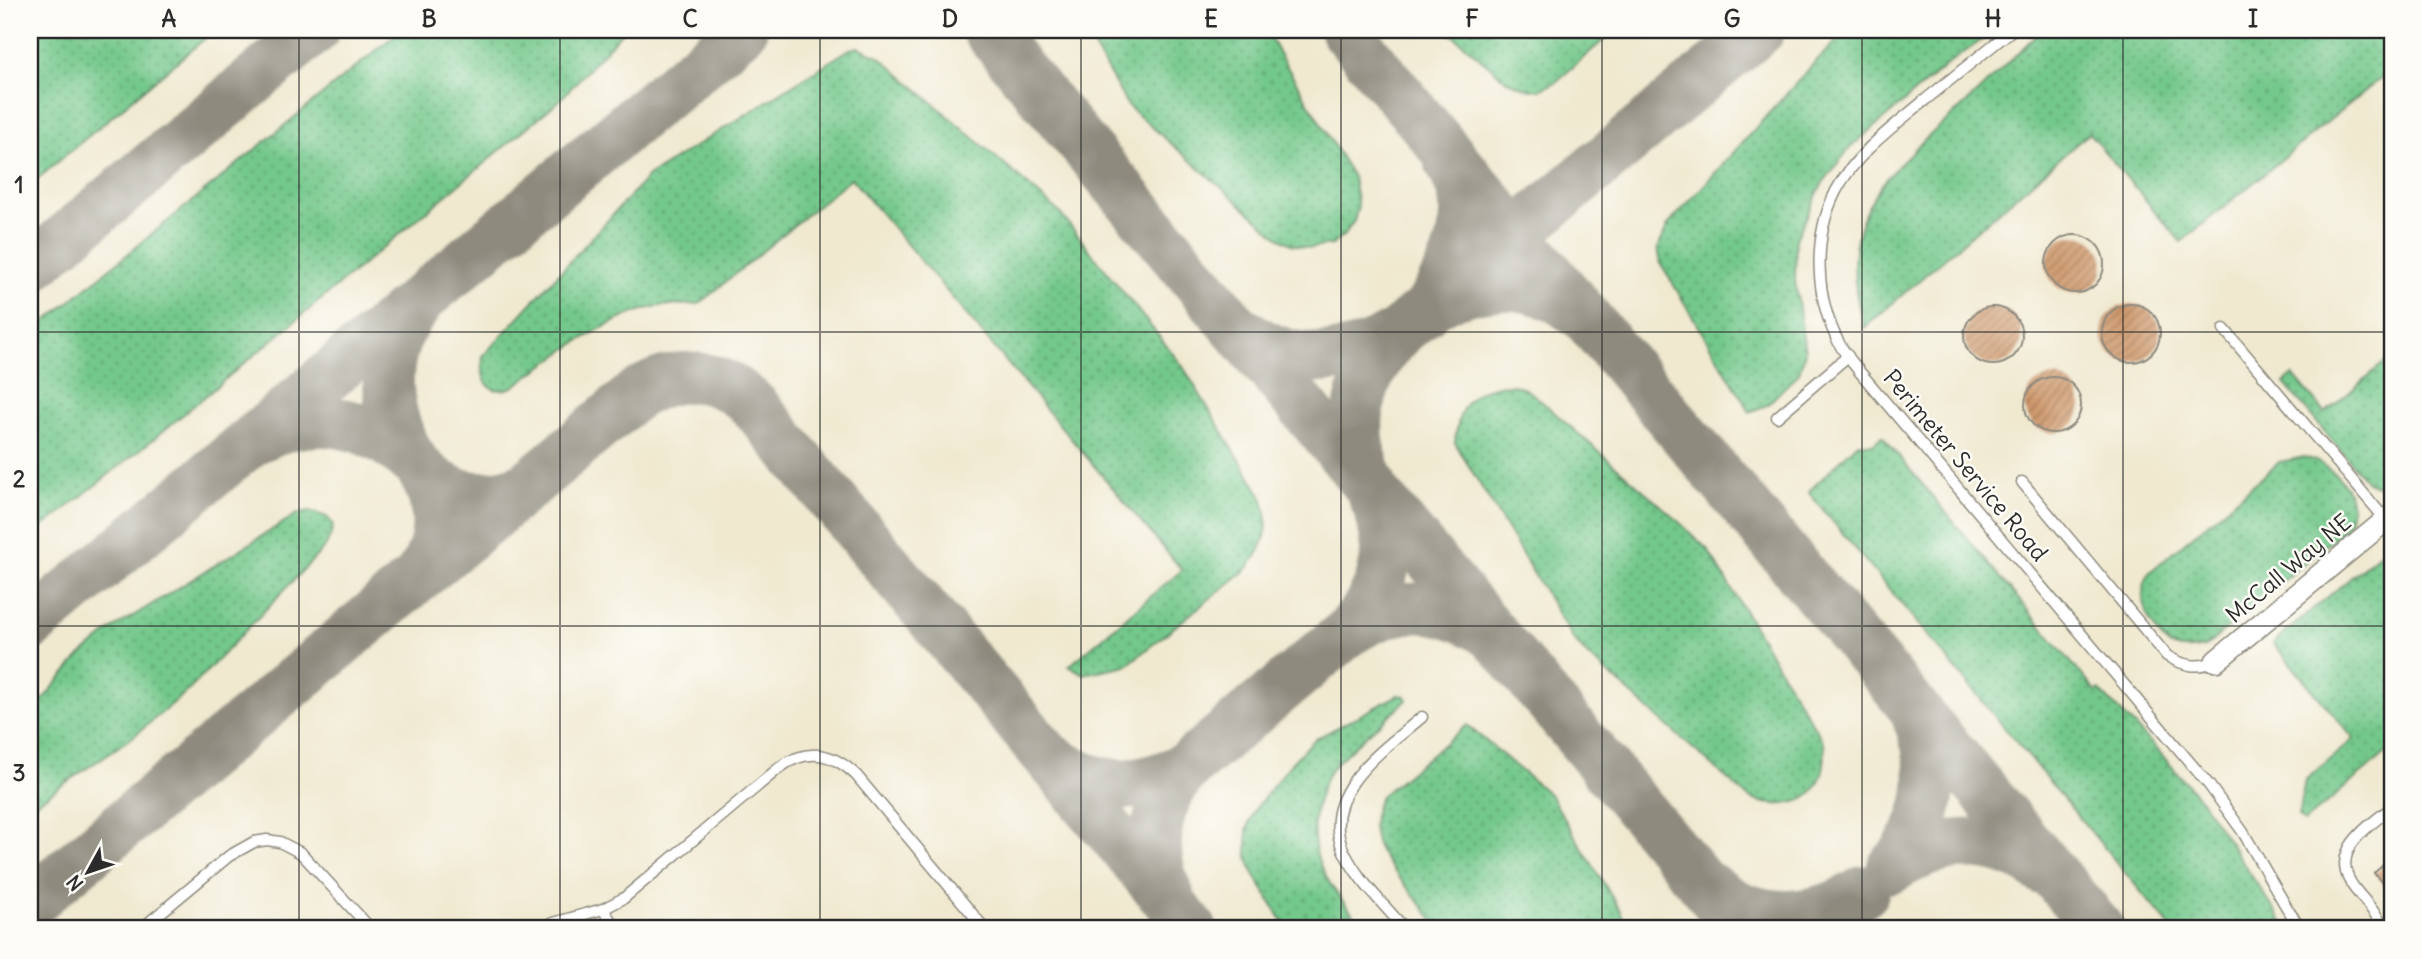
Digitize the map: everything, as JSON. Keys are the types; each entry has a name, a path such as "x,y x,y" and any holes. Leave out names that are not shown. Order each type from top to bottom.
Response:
{"street":[{"name":"McCall Way NE","path":"2216,661 2389,518"}],"lane":[{"name":"Perimeter Service Road","path":"2012,30 1878,138 1836,191 1824,223 1819,256 1820,286 1828,317 1848,356 2209,785 2243,832 2301,929"},
{"path":"2224,329 2389,518"},
{"path":"1777,417 1848,356"},
{"path":"2022,482 2167,656 2188,666 2208,665 2216,661"},
{"path":"1405,929 1355,870 1341,845 1338,818 1346,791 1363,768 1422,717"},
{"path":"532,929 603,909 624,898 787,762 815,754 840,761 856,775 985,929"},
{"path":"2384,929 2347,876 2346,854 2350,844 2392,807"},
{"path":"141,929 229,856 254,842 267,840 280,842 301,853 371,929"},
{"path":"603,909 617,929"}],"green space":[{"path":"30,30 215,30 30,185"},
{"path":"401,30 624,30 560,100 155,438 30,537 30,334"},
{"path":"1084,30 1265,30 1353,177 1358,207 1354,221 1344,235 1332,245 1310,248 1291,244 1277,236 1128,106"},
{"path":"1447,30 1615,30 1556,82 1542,89 1531,90 1507,81"},
{"path":"1848,30 1996,30 1949,63 1850,148 1822,184 1796,239 1795,280 1805,352 1799,373 1767,405 1750,412 1661,264 1658,248 1668,225 1816,61"},
{"path":"2042,30 2383,30 2392,40 2392,69 2181,242 2089,133 1864,328 1856,288 1855,253 1861,224 1872,198 1911,152"},
{"path":"859,47 879,56 1059,212 1182,365 1261,495 1267,515 1266,533 1248,568 1127,665 1084,674 1069,666 1182,570 851,178 699,304 654,307 623,318 574,344 513,387 497,390 491,388 484,379 483,356 648,176 850,49"},
{"path":"2392,356 2392,485 2376,486 2367,482 2284,383 2293,375 2325,413"},
{"path":"1509,385 1520,386 1533,394 1708,550 1824,743 1821,776 1806,797 1781,804 1749,798 1587,655 1573,639 1455,443 1459,419 1469,401 1485,390"},
{"path":"1882,436 2096,692 2099,690 2155,747 2201,800 2287,929 2172,929 1809,493 1858,443 1873,444"},
{"path":"2304,457 2327,467 2337,475 2350,496 2350,519 2343,531 2205,647 2185,649 2168,644 2148,618 2143,603 2144,588 2150,572 2280,462"},
{"path":"309,511 327,517 333,524 326,546 190,689 134,736 30,807 30,714 80,656 112,629 299,513"},
{"path":"2392,543 2392,748 2304,822 2298,816 2305,780 2354,739 2273,643"},
{"path":"1398,695 1405,696 1407,700 1331,770 1324,782 1314,821 1314,839 1323,871 1341,900 1366,929 1287,929 1254,874 1247,856 1247,830 1255,809 1293,761 1315,739"},
{"path":"1467,725 1550,795 1620,910 1627,929 1441,929 1390,866 1377,845 1374,834 1375,810 1381,796"}],"building":[{"path":"2075,235 2091,240 2099,248 2104,264 2099,280 2091,288 2075,293 2059,288 2051,280 2046,264 2051,248 2059,240"},
{"path":"2131,304 2142,306 2155,317 2160,333 2158,344 2147,357 2131,362 2120,360 2107,349 2102,333 2104,322 2115,309"},
{"path":"1993,307 2009,312 2017,320 2022,336 2017,352 2009,360 1993,365 1977,360 1969,352 1964,336 1969,320 1977,312"},
{"path":"2047,377 2059,377 2069,381 2077,389 2081,405 2077,421 2069,429 2059,433 2047,433 2037,429 2029,421 2025,411 2025,399 2029,389 2037,381"},
{"path":"2392,857 2392,895 2374,873"}],"taxiway":[{"path":"30,268 314,30"},
{"path":"30,626 742,30"},
{"path":"987,30 1740,929"},
{"path":"1345,30 2099,929"},
{"path":"1397,334 1760,30"},
{"path":"1449,160 1463,196 1465,215 1456,255 1431,304 1477,288 1508,285 1539,291 1561,300 1578,312"},
{"path":"261,436 302,423 341,423 378,436 413,461 395,424 388,384 394,344 415,308"},
{"path":"1245,333 1281,352 1320,358 1359,351 1397,334 1372,369 1359,406 1359,445 1372,486"},
{"path":"30,903 637,394 669,380 684,377 713,381 741,395 755,407 1192,929"},
{"path":"416,580 431,554 437,527 434,499 422,471 446,488 472,496 500,495 528,486"},
{"path":"1372,493 1384,531 1384,567 1372,601 1348,632 1383,614 1418,608 1452,614 1488,632"},
{"path":"1189,765 1348,632"},
{"path":"1917,717 1929,757 1929,797 1916,834 1906,852 1892,868 1931,850 1969,844 2008,851 2045,871"},
{"path":"1054,760 1088,778 1121,784 1154,779 1189,765 1165,800 1157,828 1157,857 1170,898"},
{"path":"1710,888 1747,909 1786,915 1826,909 1864,891"}]}
